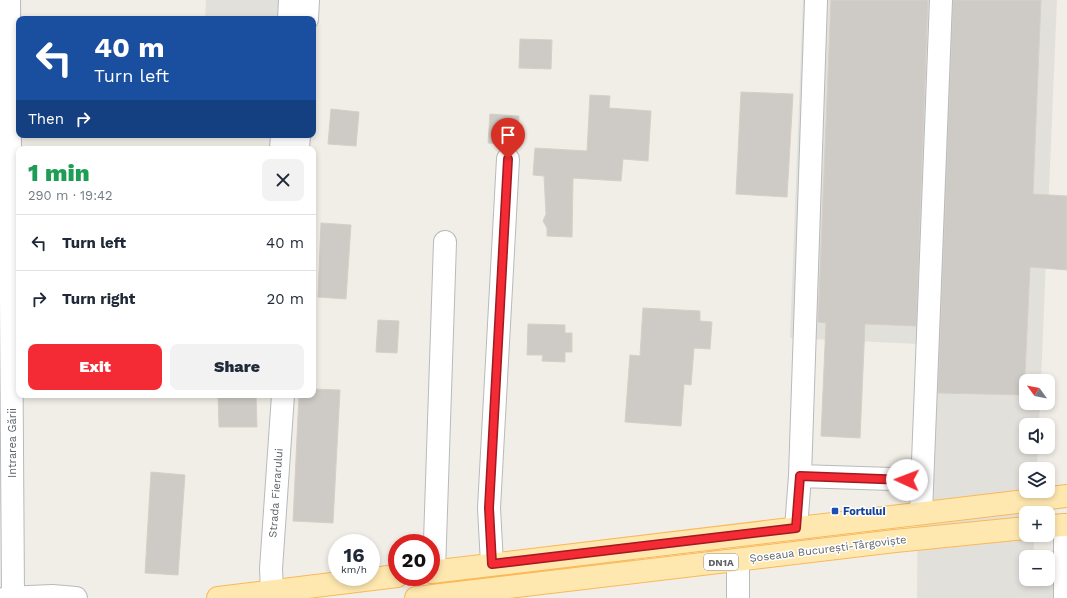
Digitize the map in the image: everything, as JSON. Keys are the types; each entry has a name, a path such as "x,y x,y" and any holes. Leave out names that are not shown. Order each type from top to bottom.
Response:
{"main road":[{"name":"DN1A","path":"440,570 1067,496"},
{"name":"Șoseaua București-Târgoviște","path":"416,598 895,541 1019,529"},
{"path":"218,598 272,590 388,577"}],"street":[{"name":"Intrarea Gării","path":"9,0 10,598"},
{"path":"289,16 290,0"},
{"path":"307,16 308,0"},
{"path":"796,528 800,476 816,0"},
{"path":"921,513 941,0"},
{"path":"492,564 489,508 508,159"},
{"path":"433,534 445,242"},
{"name":"Strada Fierarului","path":"272,590 271,569 283,398"},
{"path":"800,476 922,480"},
{"path":"1060,525 1065,598"},
{"path":"738,560 738,598"},
{"path":"10,598 52,596 76,598"}],"shaded area":[{"path":"206,0 299,0 298,16 205,16"},
{"path":"803,0 1057,0 1041,374 1019,374 1019,410 1040,410 1039,418 1019,418 1019,454 1038,454 1037,462 1019,462 1019,498 1036,498 1035,506 1019,506 1019,542 1034,542 1034,550 1019,550 1019,586 1055,586 1055,550 1067,549 1067,598 917,598 919,344 790,338"}],"building":[{"path":"831,0 928,0 916,326 865,324 860,438 821,436 826,323 818,322"},
{"path":"953,0 1041,0 1033,194 1067,196 1067,270 1030,267 1025,374 1019,374 1019,395 938,393"},
{"path":"520,39 552,40 551,69 519,68"},
{"path":"741,92 793,94 787,197 736,194"},
{"path":"590,95 610,96 609,108 651,111 648,161 623,159 621,181 573,178 572,237 547,236 547,228 543,221 546,214 544,176 533,175 535,148 587,151"},
{"path":"331,109 359,112 356,146 328,144"},
{"path":"490,114 519,116 517,145 488,143"},
{"path":"321,223 351,225 346,299 318,297"},
{"path":"643,308 700,311 700,321 712,322 710,349 694,348 691,385 684,384 681,426 625,422 630,355 640,356"},
{"path":"378,320 399,321 397,353 376,352"},
{"path":"528,324 565,325 565,333 572,333 572,352 565,352 565,362 542,361 543,355 527,355"},
{"path":"316,389 340,390 333,523 293,521 299,398 316,398"},
{"path":"218,398 256,398 257,427 219,427"},
{"path":"151,472 185,475 178,575 145,573"}],"place":[{"name":"Fortului","path":"835,511"}],"route":[{"path":"508,159 489,508 492,564 796,528 800,476 907,480"}]}
